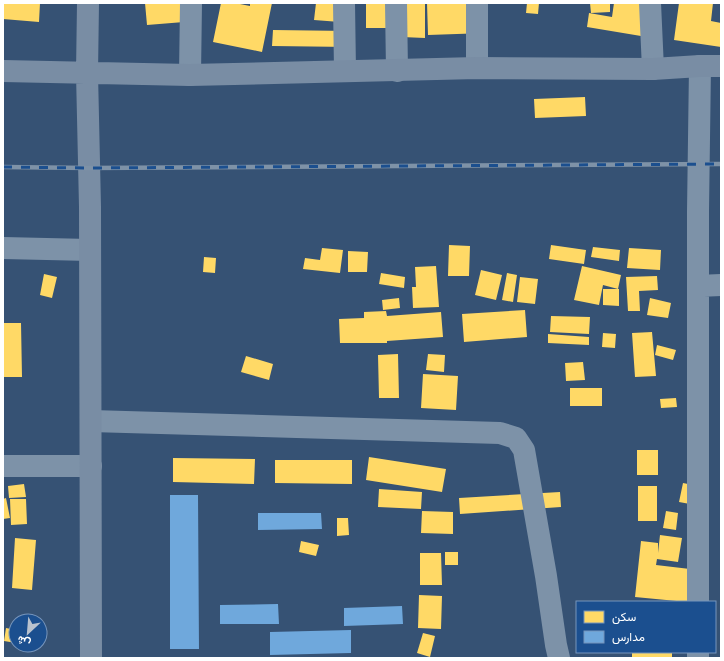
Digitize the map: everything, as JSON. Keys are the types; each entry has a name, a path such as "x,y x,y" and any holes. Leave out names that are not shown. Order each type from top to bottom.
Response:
{"street":[{"path":"88,3 87,73 90,250 91,658"},
{"path":"190,3 190,75"},
{"path":"344,3 345,71"},
{"path":"396,3 397,71"},
{"path":"477,3 477,68"},
{"path":"650,3 653,69"},
{"path":"3,70 190,75 477,68 653,69 711,66 698,211 698,601"},
{"path":"3,248 90,250"},
{"path":"698,286 721,285"},
{"path":"91,421 500,432 516,438 524,450 559,658"},
{"path":"3,466 91,466"}],"building: سكن":[{"path":"3,3 40,3 39,22 3,19"},
{"path":"145,3 183,3 184,22 147,25"},
{"path":"221,3 235,3 250,6 250,3 272,3 262,52 213,42"},
{"path":"316,3 342,3 340,22 314,20"},
{"path":"366,3 396,3 396,28 366,28"},
{"path":"402,3 425,3 425,38 402,37"},
{"path":"427,3 485,3 486,33 428,35"},
{"path":"527,3 539,3 538,14 526,13"},
{"path":"590,3 610,3 610,12 591,13"},
{"path":"614,3 652,3 647,37 587,27 589,13 612,17"},
{"path":"679,3 713,3 711,21 721,23 721,47 674,40"},
{"path":"273,30 350,31 350,47 272,46"},
{"path":"585,97 586,116 535,118 534,99"},
{"path":"449,245 470,246 469,276 448,276"},
{"path":"551,245 586,250 584,264 549,259"},
{"path":"593,247 620,250 619,261 591,257"},
{"path":"322,248 343,250 340,273 303,269 305,258 320,260"},
{"path":"629,248 661,250 660,270 627,268"},
{"path":"348,251 368,252 367,272 348,272"},
{"path":"204,257 216,258 215,273 203,272"},
{"path":"436,266 439,307 413,308 412,287 416,287 415,267"},
{"path":"582,266 621,275 618,289 603,285 599,305 574,300"},
{"path":"481,270 502,275 496,300 475,295"},
{"path":"381,273 405,277 404,288 379,284"},
{"path":"507,273 517,275 513,302 502,300"},
{"path":"44,274 57,277 52,298 40,295"},
{"path":"657,276 658,290 639,291 640,311 628,311 626,277"},
{"path":"520,277 538,279 535,304 517,302"},
{"path":"603,289 619,289 619,306 603,305"},
{"path":"399,298 400,308 383,310 382,300"},
{"path":"650,298 671,303 668,318 647,315"},
{"path":"525,310 527,337 464,342 462,314"},
{"path":"386,311 387,316 441,312 443,337 387,341 387,343 340,343 339,319 364,318 364,312"},
{"path":"551,316 590,317 589,334 550,332"},
{"path":"3,323 21,323 22,377 3,377"},
{"path":"652,332 656,376 635,377 632,333"},
{"path":"603,333 616,334 615,348 602,347"},
{"path":"548,334 589,337 589,345 548,343"},
{"path":"657,345 676,350 673,360 655,355"},
{"path":"398,354 399,398 379,398 378,355"},
{"path":"428,354 445,355 444,372 426,370"},
{"path":"246,356 273,364 269,380 241,372"},
{"path":"583,362 585,380 566,381 565,363"},
{"path":"423,374 458,376 456,410 421,408"},
{"path":"570,388 602,388 602,406 570,406"},
{"path":"676,398 677,407 661,408 660,399"},
{"path":"637,450 658,450 658,475 637,475"},
{"path":"369,457 446,469 442,492 366,480"},
{"path":"173,458 255,459 254,484 173,482"},
{"path":"275,460 352,460 352,484 275,483"},
{"path":"683,483 693,485 690,504 679,502"},
{"path":"24,484 26,497 9,498 8,486"},
{"path":"638,486 657,486 657,521 638,521"},
{"path":"379,489 422,492 421,509 378,507"},
{"path":"560,492 561,507 460,514 459,498"},
{"path":"6,498 10,518 3,519 3,499"},
{"path":"10,499 26,499 27,524 11,525"},
{"path":"422,511 453,512 453,534 421,533"},
{"path":"666,511 678,513 676,530 663,528"},
{"path":"337,518 348,518 349,535 337,536"},
{"path":"660,535 682,538 678,562 657,559 656,565 690,569 687,601 635,597 641,541 658,543 658,553"},
{"path":"15,538 36,540 32,590 12,588"},
{"path":"301,541 319,545 316,556 299,552"},
{"path":"445,552 458,552 458,565 445,565"},
{"path":"420,553 441,553 442,585 420,585"},
{"path":"419,595 442,596 441,629 418,628"},
{"path":"6,628 8,628 8,642 4,641"},
{"path":"423,633 435,636 430,657 417,653"},
{"path":"632,653 672,653 672,658 632,658"}],"building: مدارس":[{"path":"170,495 198,495 199,649 170,649"},
{"path":"258,513 321,513 322,529 258,530"},
{"path":"278,604 279,624 220,624 220,605"},
{"path":"402,606 403,624 344,626 344,608"},
{"path":"351,630 351,653 270,655 270,632"}],"railway":[{"path":"3,167 89,168 721,164"}]}
